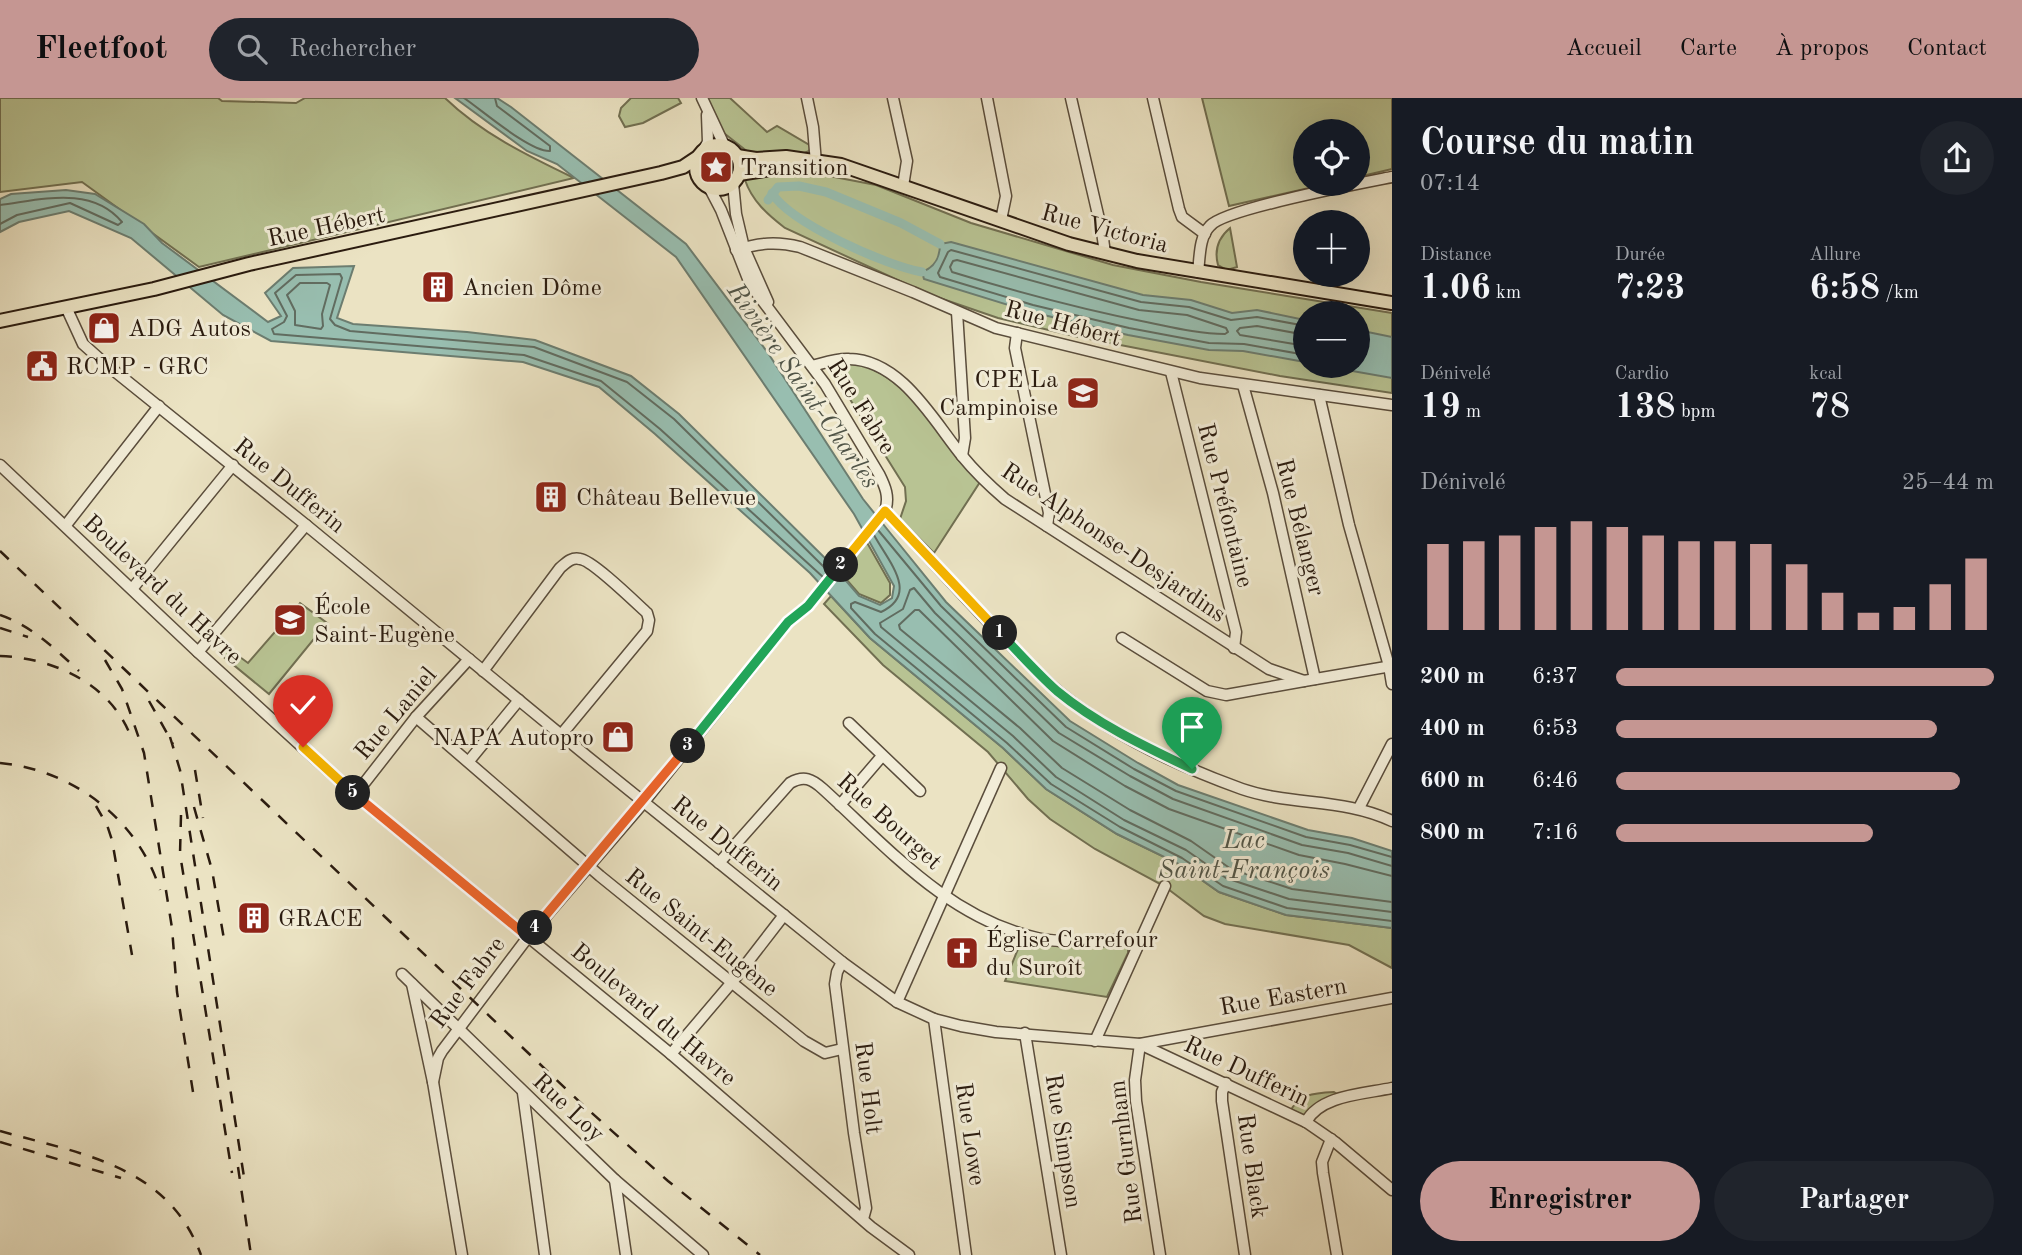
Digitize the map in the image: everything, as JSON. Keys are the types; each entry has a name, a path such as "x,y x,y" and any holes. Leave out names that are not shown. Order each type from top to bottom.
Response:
{"main road":[{"path":"714,146 725,147 737,156 736,178 722,189 704,183 696,168 701,154 714,146"},
{"name":"Rue Hébert","path":"0,321 154,289 249,264 661,173 683,167 701,154"},
{"name":"Rue Victoria","path":"737,156 756,159 786,158 841,165 1105,253 1198,272 1392,303"},
{"name":"Rue Victoria","path":"736,178 816,163"},
{"name":"Rue Hébert","path":"661,173 704,183"}],"street":[{"path":"807,98 816,163"},
{"path":"893,98 906,161 904,186"},
{"path":"987,98 1006,196 1001,220"},
{"path":"1071,98 1105,253"},
{"path":"1153,98 1182,217 1205,234"},
{"path":"705,103 725,147"},
{"path":"701,154 708,142 705,103"},
{"path":"1198,272 1205,234 1210,225 1218,219 1238,212 1392,177"},
{"name":"Rue Fabre","path":"736,178 740,249"},
{"name":"Rue Fabre","path":"462,1255 433,1082 438,1058 528,937 644,802 788,622 808,606 885,511 888,498 879,474 812,366 770,309 722,210 704,183"},
{"name":"Rue Hébert","path":"740,249 762,242 800,247 996,328 1171,372 1243,385 1392,405"},
{"name":"Rue Dufferin","path":"66,307 83,344 561,736 842,962 897,1002 934,1019 973,1028 1140,1044 1306,1122 1331,1139 1392,1190"},
{"path":"957,312 965,438 962,456"},
{"path":"1017,333 1015,348 1049,513 1046,526"},
{"name":"Rue Alphonse-Desjardins","path":"812,366 849,359 868,362 891,374 907,385 988,485 1046,526 1269,669 1304,681 1391,666"},
{"name":"Rue Préfontaine","path":"1171,372 1236,632 1234,648"},
{"name":"Rue Bélanger","path":"1243,385 1273,493 1315,679"},
{"path":"1319,396 1349,525 1391,666 1392,684"},
{"path":"66,526 159,406"},
{"name":"Boulevard du Havre","path":"0,465 198,652 355,795 671,1054 863,1219 909,1255"},
{"path":"132,589 233,465"},
{"path":"885,511 1028,662 1057,691 1087,713 1159,753 1243,789 1274,799 1346,805 1392,821"},
{"path":"198,652 306,525"},
{"path":"483,671 560,568 570,559 582,559 647,613 647,631 561,736"},
{"path":"1122,638 1207,691 1226,695 1304,681"},
{"name":"Rue Laniel","path":"355,795 416,717 469,659"},
{"path":"469,761 519,700"},
{"name":"Rue Saint-Eugène","path":"416,717 589,865 813,1048 825,1053 842,1049"},
{"path":"849,723 919,791"},
{"path":"1359,808 1392,744"},
{"path":"840,804 882,756"},
{"path":"897,1002 1001,768"},
{"path":"1378,771 1392,772"},
{"name":"Rue Bourget","path":"719,863 790,783 797,778 813,781 886,848 944,896 1000,927 1065,942 1122,940 1139,943"},
{"path":"1095,1041 1164,886"},
{"path":"671,1054 732,983 784,915"},
{"name":"Rue Holt","path":"842,962 835,984 866,1208 863,1219"},
{"name":"Rue Loy","path":"401,974 615,1180 703,1255"},
{"path":"412,984 433,1082"},
{"name":"Rue Eastern","path":"1140,1044 1392,998"},
{"name":"Rue Lowe","path":"934,1019 966,1255"},
{"name":"Rue Simpson","path":"1026,1033 1061,1255"},
{"name":"Rue Gurnham","path":"1140,1044 1135,1080 1136,1101 1160,1255"},
{"name":"Rue Black","path":"1226,1083 1222,1101 1245,1255"},
{"path":"1306,1122 1313,1110 1325,1102 1392,1088"},
{"path":"523,1094 545,1255"},
{"path":"1331,1139 1322,1162 1337,1255"},
{"path":"615,1180 626,1255"}],"shaded area":[{"path":"0,98 218,98 222,101 296,103 305,98 445,98 490,133 574,178 199,267 82,182 0,192"},
{"path":"631,98 678,98 681,103 643,123 625,127 619,116 621,108"},
{"path":"707,98 730,98 767,132 777,126 811,146 809,151 802,154 748,152 720,130"},
{"path":"1202,98 1392,98 1392,169 1370,174 1370,119 1293,119 1293,192 1229,206"},
{"path":"824,175 876,185 971,223 1113,265 1318,301 1293,301 1293,378 1074,336 998,318 928,294 785,228 756,201 745,180 751,176"},
{"path":"1230,228 1237,267 1227,270 1218,265 1216,254 1220,240"},
{"path":"1370,309 1392,313 1392,393 1293,378 1370,378"},
{"path":"856,362 894,382 911,396 980,482 934,553 900,519 906,501 905,487 831,369 838,363"},
{"path":"865,539 890,583 890,595 881,603 859,594 839,571"},
{"path":"831,596 870,638 1003,748 1046,789 1117,834 1179,864 1219,892 1286,915 1392,928 1392,968 1349,945 1225,924 1204,916 1164,886 1095,849 1050,819 1028,799 988,752 883,665 824,604"},
{"path":"300,603 327,623 269,694 219,653 225,646 248,663"},
{"path":"1022,939 1062,947 1122,945 1128,949 1128,953 1107,997 1005,981"},
{"path":"1334,1092 1343,1098 1332,1100 1306,1122 1289,1114 1301,1099 1313,1094"}],"water":[{"name":"Lac Saint-François","path":"455,98 497,98 686,244 768,353 863,499 891,534 946,602 1070,721 1178,785 1308,830 1352,838 1392,851 1392,928 1286,915 1219,892 1179,864 1117,834 1046,789 1003,748 870,638 810,573 599,387 523,362 271,341 223,315 131,238 69,211 19,222 0,232 0,199 11,194 66,190 95,194 144,224 162,243 268,322 281,316 265,293 293,268 354,266 337,318 353,324 535,340 631,376 679,414 835,568 859,596 880,605 892,598 894,586 854,514 676,257 557,164 527,151"},
{"path":"951,242 1143,295 1191,300 1232,313 1257,310 1293,318 1293,360 1243,351 1209,350 1128,335 1031,312 924,279 922,272 936,261 940,244"},
{"path":"1370,332 1392,337 1392,378 1370,374"}],"waterway":[{"path":"768,200 778,187 799,186 826,192 901,223 940,244"},
{"path":"772,193 782,205 818,230 886,261 922,272"}],"railway":[{"path":"0,551 584,1106 668,1181 760,1255"},
{"path":"0,615 33,632 79,671"},
{"path":"0,628 28,637"},
{"path":"0,656 40,662 78,677 110,702 131,737"},
{"path":"105,660 122,689 144,753 172,928 177,992 193,1092"},
{"path":"149,701 173,744"},
{"path":"170,737 180,770 244,1177"},
{"path":"0,763 53,776 99,802 119,820 136,841 150,864 160,890"},
{"path":"195,770 203,818"},
{"path":"96,806 112,840 132,955"},
{"path":"194,807 212,870 225,945"},
{"path":"181,815 180,854 232,1173"},
{"path":"0,1131 90,1157 119,1168 144,1182 167,1201 186,1225 201,1255"},
{"path":"0,1142 121,1178"},
{"path":"238,1167 251,1255"}],"place":[{"name":"Transition","path":"716,167"},
{"name":"Ancien Dôme","path":"438,287"},
{"name":"ADG Autos","path":"104,328"},
{"name":"RCMP - GRC","path":"42,366"},
{"name":"CPE La Campinoise","path":"1083,393"},
{"name":"Château Bellevue","path":"551,497"},
{"name":"École Saint-Eugène","path":"290,620"},
{"name":"NAPA Autopro","path":"618,737"},
{"name":"GRACE","path":"254,918"},
{"name":"Église Carrefour du Suroît","path":"962,953"}],"route":[{"path":"303,747 355,795 528,937 644,802 788,622 808,606 885,511 1057,691 1121,733 1192,769"}],"water label":[{"name":"Rivière Saint-Charles","path":"804,385"}]}
